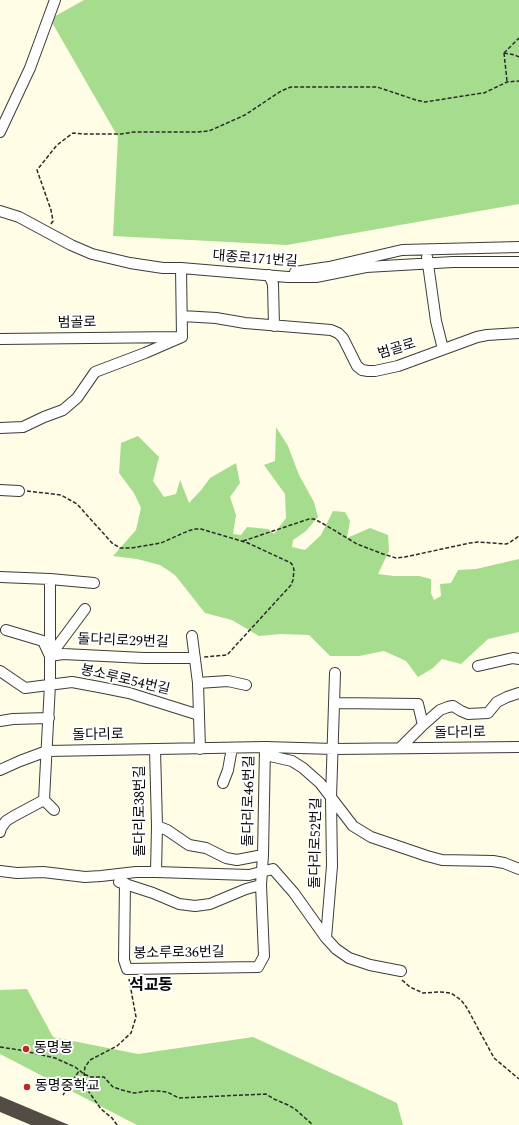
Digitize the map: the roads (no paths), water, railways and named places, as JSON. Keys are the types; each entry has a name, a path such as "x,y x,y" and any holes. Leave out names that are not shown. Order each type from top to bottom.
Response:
{"street":[{"path":"0,132 4,115 30,68 56,0"},
{"name":"대종로171번길","path":"0,211 19,217 71,245 92,254 130,263 163,268 181,268 288,277 316,277 366,267 453,262 519,262"},
{"path":"274,326 273,284 269,275 330,267 402,250 519,246"},
{"path":"426,249 436,320 444,349"},
{"path":"0,428 23,427 63,410 77,398 95,372 145,354 182,337 181,268"},
{"name":"범골로","path":"182,316 216,318 274,326 331,330 338,333 343,338 357,366 362,370 368,371 398,366 478,337 519,333"},
{"name":"범골로","path":"0,339 182,337"},
{"path":"0,490 19,490"},
{"path":"0,577 94,583"},
{"path":"50,579 50,684 44,800 54,810"},
{"path":"50,656 85,609"},
{"path":"6,630 42,641 50,656"},
{"path":"192,636 198,683 200,749"},
{"name":"돌다리로29번길","path":"50,656 63,654 144,658 195,658"},
{"path":"478,666 514,658 519,659"},
{"name":"봉소루로54번길","path":"0,671 26,688 72,682 129,693 199,715"},
{"path":"334,749 335,673"},
{"path":"198,683 228,681 246,685"},
{"name":"돌다리로","path":"400,748 440,710 453,706 461,712 468,714 488,713 497,702 519,693"},
{"name":"돌다리로","path":"335,703 418,704 423,725"},
{"path":"0,721 13,719 49,718"},
{"path":"266,747 270,756 292,761 303,768 320,783 353,826 372,837 442,860 493,861 504,863 519,869"},
{"name":"돌다리로","path":"0,770 47,751 266,747 334,749 519,747"},
{"name":"돌다리로46번길","path":"264,956 261,885 266,747"},
{"path":"223,783 228,770 232,748"},
{"name":"돌다리로38번길","path":"155,749 157,826 156,872"},
{"name":"돌다리로52번길","path":"326,938 332,866 331,798 334,749"},
{"path":"0,832 6,821 10,818 44,800"},
{"name":"돌다리로46번길","path":"157,826 167,830 189,845 206,848 226,858 237,860 263,855"},
{"path":"0,871 17,873 43,872 85,876 101,876 136,872 249,875 273,868 294,892 326,938 336,949 349,958 370,965 398,970"},
{"path":"101,876 110,880 125,882 179,904 194,906 210,904 246,888 261,885"},
{"name":"봉소루로36번길","path":"125,882 124,960 127,969 258,967 264,956"}],"place":[{"name":"동명봉","path":"26,1049"},
{"name":"동명중학교","path":"27,1087"}],"district":[{"name":"석교동","path":"151,987"}]}
